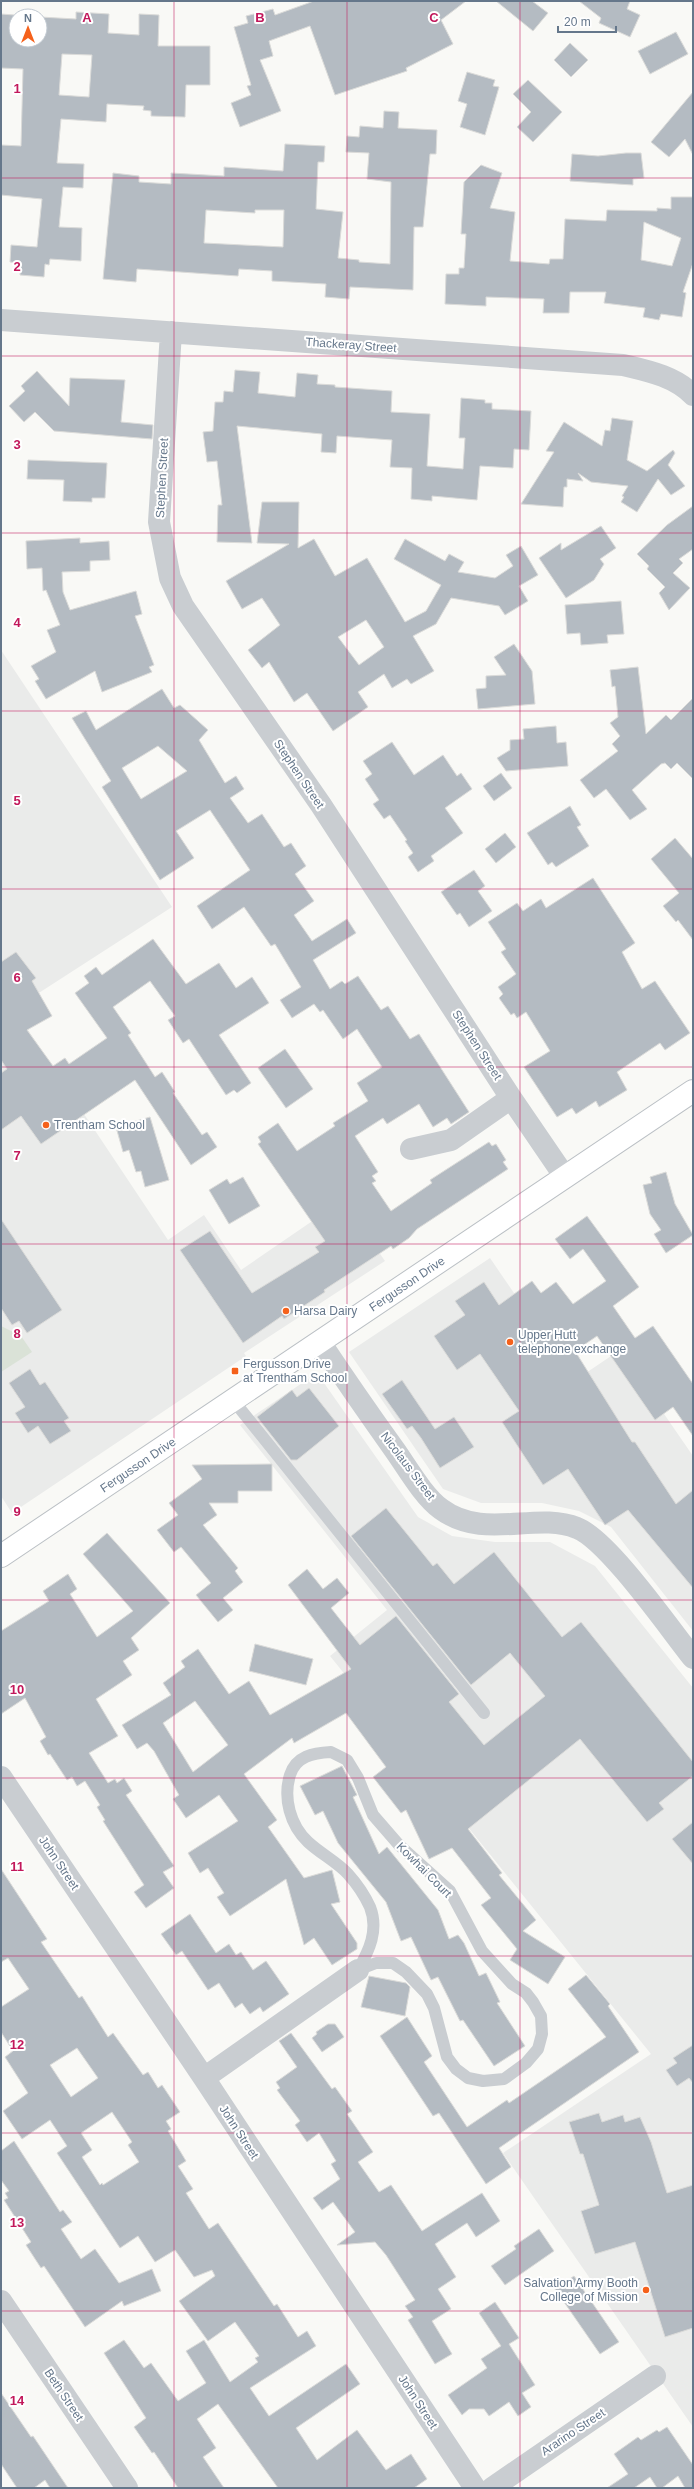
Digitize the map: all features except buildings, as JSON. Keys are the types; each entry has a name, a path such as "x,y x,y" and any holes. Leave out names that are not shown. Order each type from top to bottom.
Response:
{"main road":[{"name":"Fergusson Drive","path":"1,1556 693,1091"}],"street":[{"name":"Thackeray Street","path":"1,320 623,365 656,372 685,387 693,395"},
{"name":"Stephen Street","path":"171,332 159,522 170,578 183,606 321,805 511,1098 565,1177"},
{"path":"411,1149 451,1140 511,1098"},
{"name":"Nicolaus Street","path":"320,1342 414,1477 441,1509 463,1520 486,1525 552,1523 576,1527 599,1542 693,1658"},
{"name":"John Street","path":"1,1777 204,2078 474,2488"},
{"name":"Kowhai Court","path":"204,2078 358,1970"},
{"name":"Beth Street","path":"1,2301 127,2488"},
{"name":"Ararino Street","path":"492,2488 655,2376"}],"lane":[{"path":"233,1400 484,1714"},
{"name":"Kowhai Court","path":"331,1752 347,1760 358,1778 373,1815 399,1845 450,1891 482,1951 512,1984 533,2002 541,2016 542,2034 538,2049 526,2063 504,2079 483,2081 468,2078 456,2069 447,2057 434,2008 427,1994 406,1972 393,1963 376,1963 358,1970 369,1950 374,1930 370,1908 348,1873 307,1841 292,1819 289,1807 287,1785 293,1766 311,1753 331,1752"}],"shaded area":[{"name":"Trentham School","path":"1,650 172,907 14,1009 168,1240 204,1215 241,1270 343,1200 385,1261 244,1353 246,1356 12,1513 1,1496"},
{"path":"490,1258 574,1381 620,1350 693,1456 693,1631 611,1527 579,1511 542,1503 481,1503 443,1489 349,1352"},
{"path":"1,1326 21,1336 32,1352 1,1372"},
{"path":"317,1373 418,1517 452,1536 495,1542 550,1542 595,1566 693,1688 693,2427 503,2153 651,2054 330,1656 387,1610 240,1425"}],"place":[{"name":"Trentham School","path":"46,1125"},
{"name":"Harsa Dairy","path":"286,1311"},
{"name":"Upper Hutt telephone exchange","path":"510,1342"},
{"name":"Fergusson Drive at Trentham School","path":"235,1371"},
{"name":"Salvation Army Booth College of Mission","path":"646,2290"}]}
